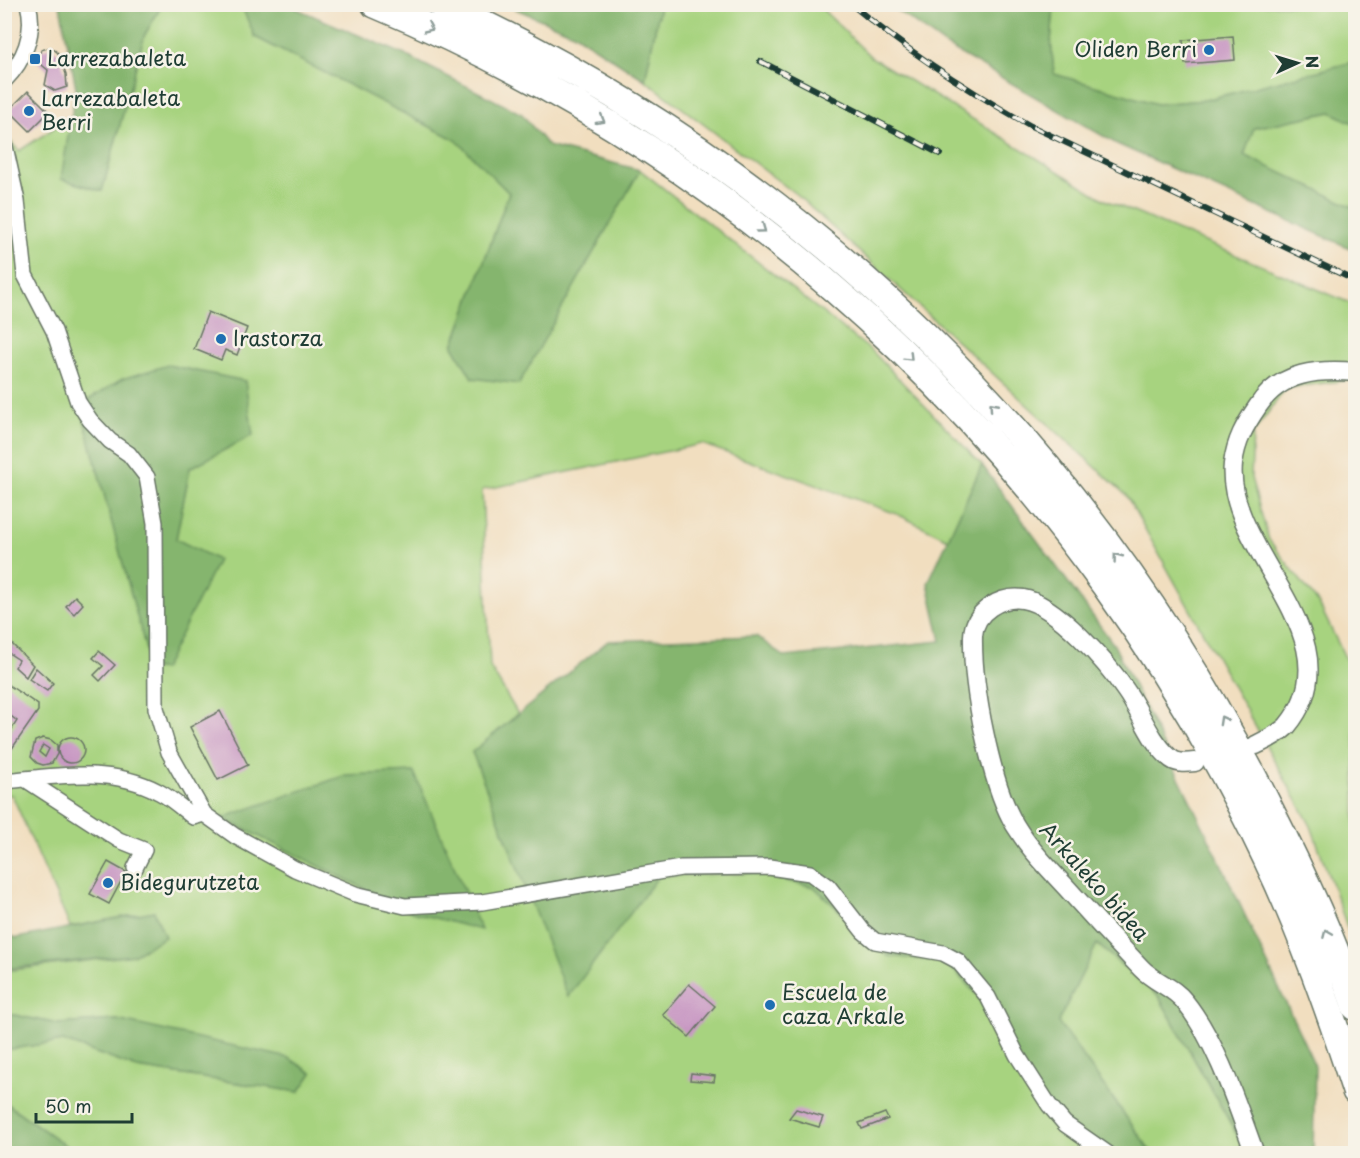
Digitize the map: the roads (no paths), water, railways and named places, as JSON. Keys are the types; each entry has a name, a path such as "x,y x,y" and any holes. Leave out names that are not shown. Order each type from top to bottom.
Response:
{"highway":[{"path":"375,4 519,72 641,144 702,185 774,238 846,297 905,353 991,443 1098,575 1141,638 1225,777 1266,858 1300,938 1331,1016 1356,1091"},
{"path":"441,4 537,51 696,148 757,191 859,272 957,366 1021,437 1118,559 1214,704 1298,866 1342,967 1356,1007"}],"street":[{"path":"4,81 15,70 27,46 30,19 28,4"},
{"path":"4,142 17,201 25,275 54,331 78,402 90,420 110,441 129,454 147,477 155,523 156,708 160,728 179,774 204,814 235,836 295,869 355,894 405,906 482,902 681,868 769,867 810,873 828,886 863,932 875,941 943,953 958,961 988,997 1017,1055 1049,1105 1065,1124 1108,1154"},
{"path":"1256,746 1286,728 1304,702 1312,674 1312,648 1304,623 1252,532 1237,497 1233,465 1240,432 1263,398 1292,377 1322,369 1356,372"},
{"name":"Arkaleko bidea","path":"1195,762 1182,763 1168,757 1150,735 1127,691 1110,670 1056,617 1035,603 1023,599 997,602 979,618 974,631 974,669 996,776 1014,823 1031,848 1100,924 1147,974 1182,999 1199,1020 1255,1154"},
{"path":"4,781 91,773 118,778 160,793 193,817 204,814"},
{"path":"24,779 119,840 144,850 135,868"}],"railway":[{"path":"851,4 938,69 1031,126 1356,281"},
{"path":"760,61 940,154"}],"place":[{"name":"Oliden Berri","path":"1209,50"},
{"name":"Larrezabaleta","path":"35,59"},
{"name":"Larrezabaleta Berri","path":"29,111"},
{"name":"Irastorza","path":"221,339"},
{"name":"Bidegurutzeta","path":"108,883"},
{"name":"Escuela de caza Arkale","path":"770,1005"}]}
